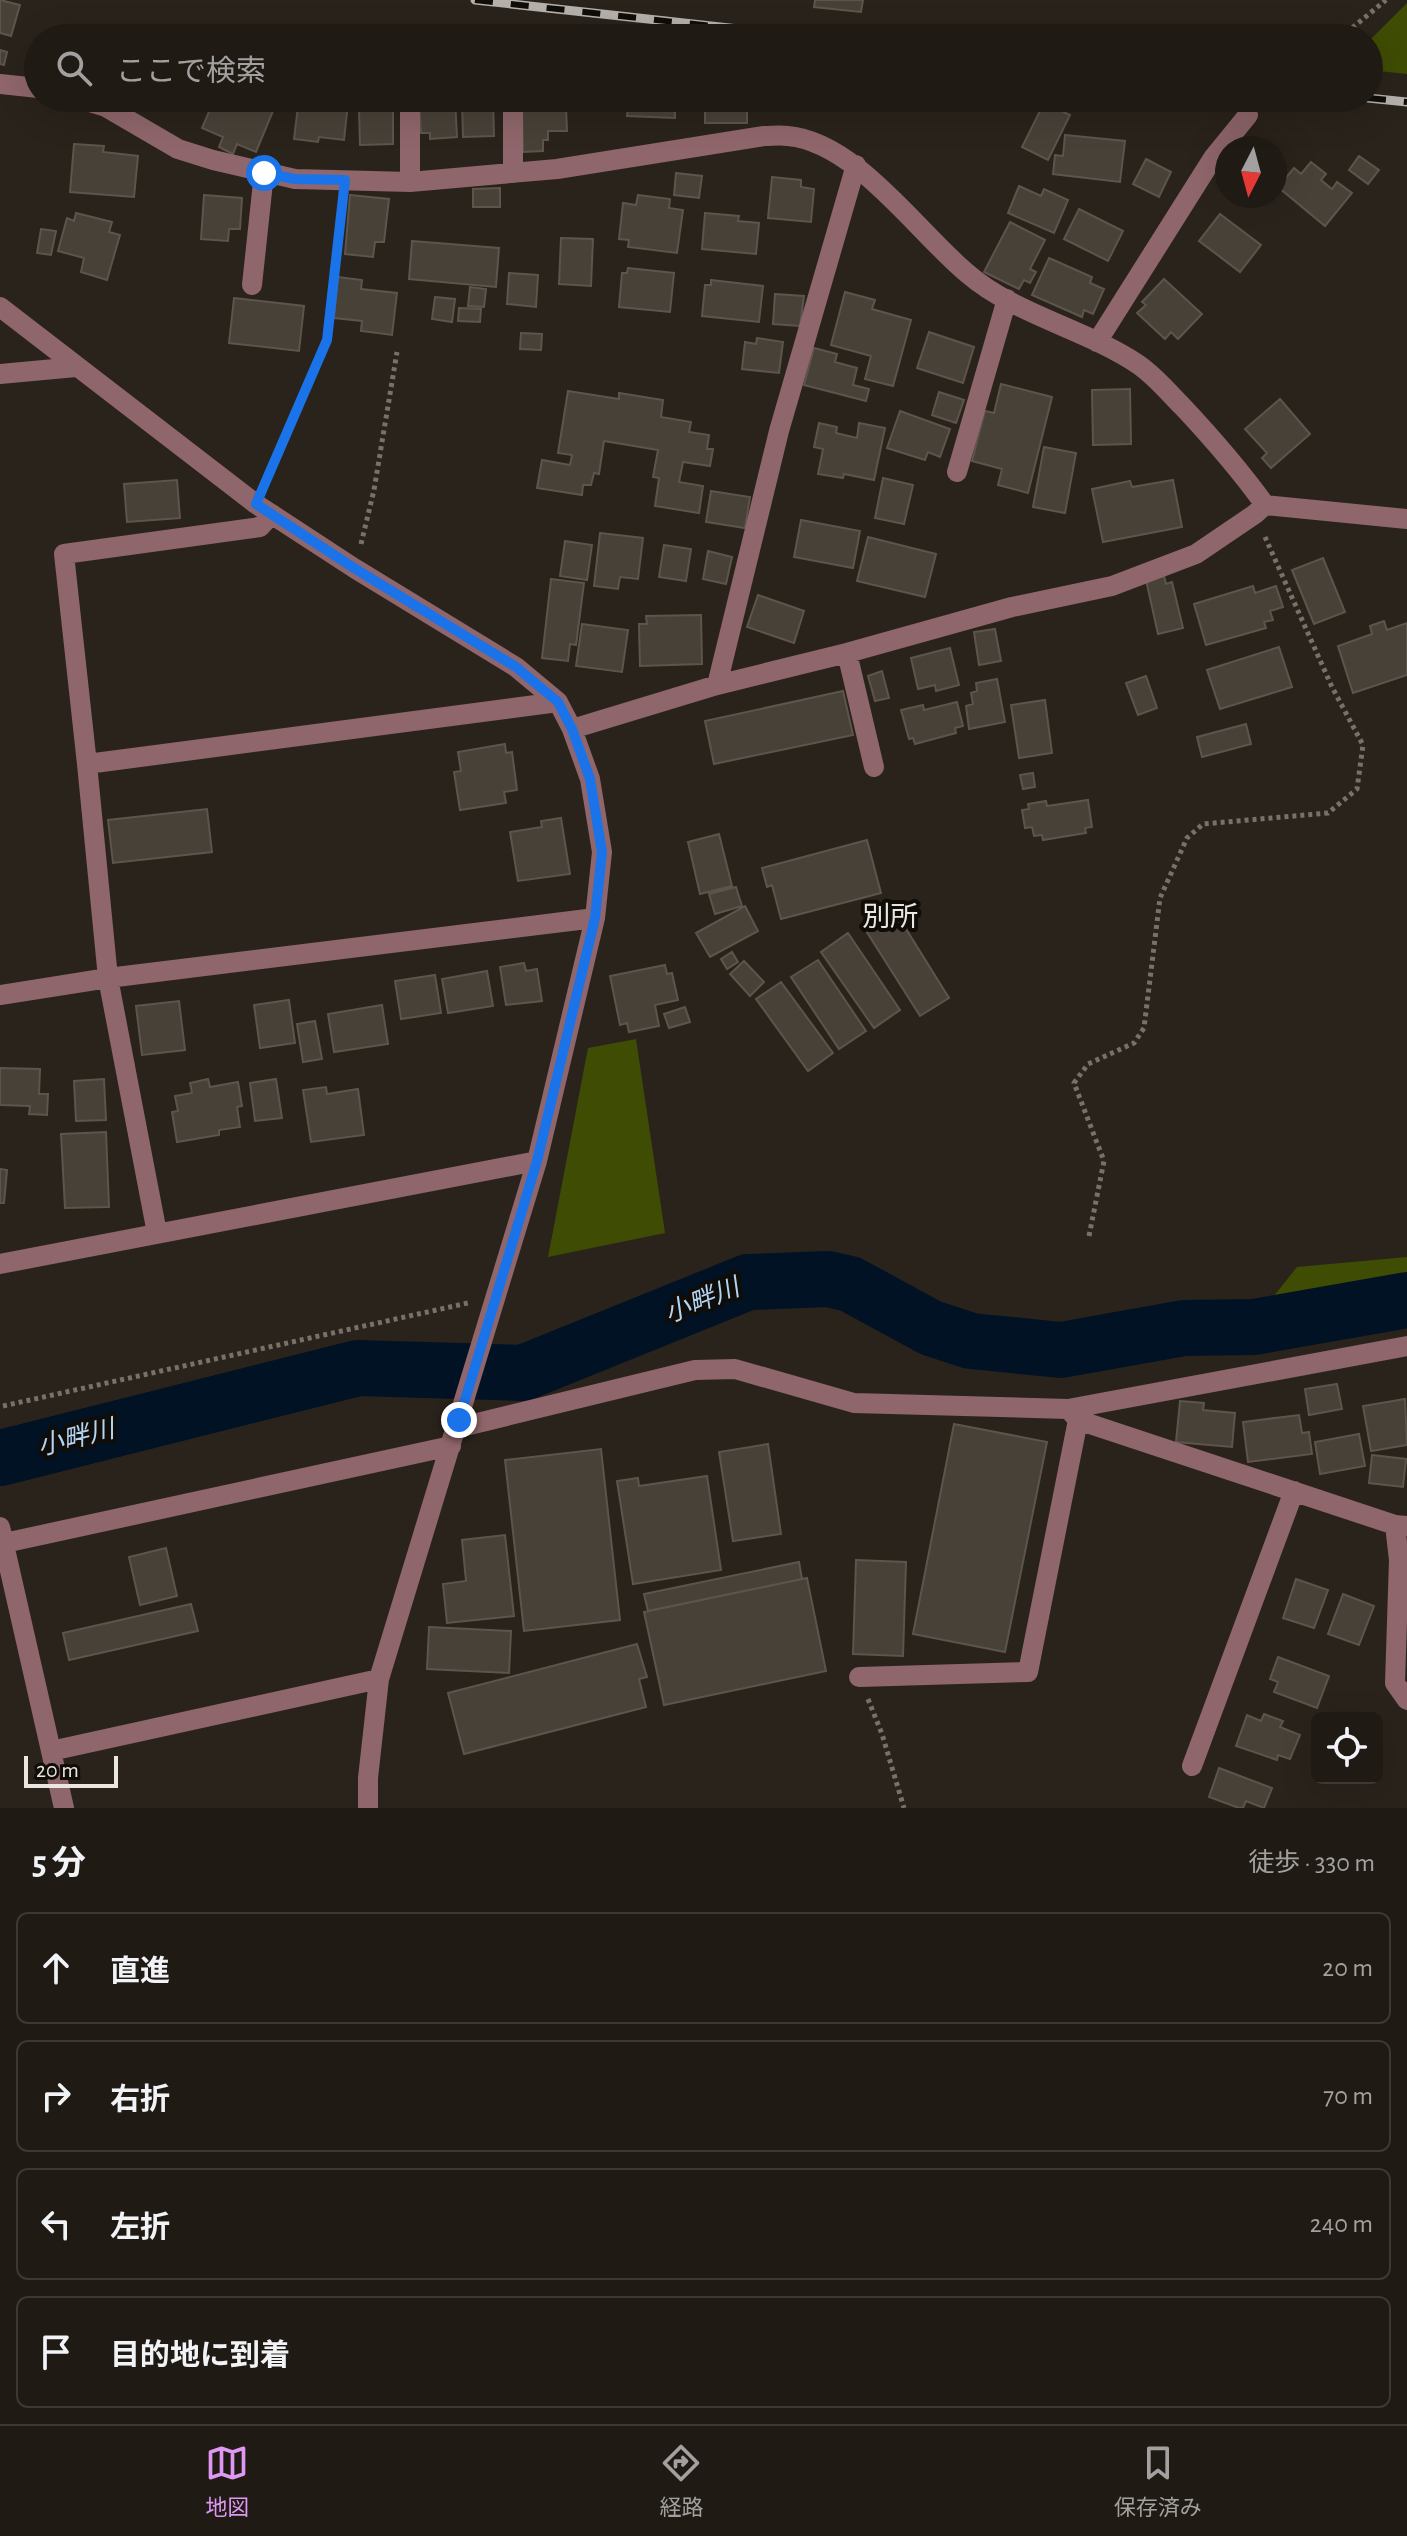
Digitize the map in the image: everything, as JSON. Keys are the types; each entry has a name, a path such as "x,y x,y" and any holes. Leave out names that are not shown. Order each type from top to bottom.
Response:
{"street":[{"path":"0,84 24,87"},
{"path":"115,112 178,149 295,179 410,182 557,169 764,136 790,136 815,143 856,165 968,275 993,292 1140,366 1162,385 1241,472 1260,510"},
{"path":"410,112 410,182"},
{"path":"513,112 513,173"},
{"path":"1097,342 1213,158 1248,115"},
{"path":"717,685 779,431 856,165"},
{"path":"252,285 264,173"},
{"path":"957,472 1007,299"},
{"path":"0,307 264,509 516,667 558,702 572,729 590,779 602,852 595,918 537,1161 379,1679 368,1778 368,1808"},
{"path":"0,374 76,367"},
{"path":"157,1233 108,978 64,554 260,527 264,509"},
{"path":"572,729 717,685 1012,607 1112,586 1196,554 1260,510 1407,519"},
{"path":"847,653 874,767"},
{"path":"87,764 558,702"},
{"path":"0,995 108,978 595,918"},
{"path":"0,1264 537,1161"},
{"path":"64,1808 1,1538 456,1432 695,1370 735,1369 854,1403 1073,1414 1407,1346"},
{"path":"1073,1414 1401,1526 1395,1683 1407,1700"},
{"path":"859,1677 1028,1672 1073,1414"},
{"path":"1192,1766 1294,1491"},
{"path":"51,1751 379,1679"}],"path":[{"path":"1357,24 1386,0"},
{"path":"264,509 327,340 345,180"},
{"path":"354,568 374,490 397,352"},
{"path":"1089,1236 1104,1161 1074,1083 1088,1064 1134,1043 1144,1028 1160,898 1187,838 1203,824 1328,813 1357,789 1363,745 1332,687 1260,510"},
{"path":"3,1406 495,1303"},
{"path":"859,1677 882,1734 904,1808"}],"green space":[{"path":"1407,3 1407,74 1383,71 1383,27"},
{"path":"636,1039 665,1233 548,1257 588,1048"},
{"path":"1407,1257 1407,1320 1234,1346 1297,1267"}],"building":[{"path":"0,0 20,5 11,36 0,33"},
{"path":"815,0 863,0 861,12 814,7"},
{"path":"0,50 7,52 4,65 0,64"},
{"path":"209,112 273,112 256,152 237,144 233,154 219,147 223,137 202,128"},
{"path":"297,112 347,112 344,140 319,137 318,142 294,139"},
{"path":"359,112 393,112 393,144 360,145"},
{"path":"420,112 456,112 457,137 430,139 430,133 421,133"},
{"path":"462,112 493,112 494,136 463,137"},
{"path":"522,112 566,112 567,131 548,131 548,140 543,140 543,151 523,152"},
{"path":"628,112 675,112 675,118 627,116"},
{"path":"705,112 747,112 747,123 705,123"},
{"path":"1040,112 1070,115 1048,160 1022,147"},
{"path":"1065,135 1125,141 1120,182 1053,174 1055,155 1063,156"},
{"path":"74,144 104,146 103,152 138,156 134,197 70,192"},
{"path":"1359,156 1379,170 1368,184 1349,170"},
{"path":"1146,159 1171,172 1159,197 1133,184"},
{"path":"1311,162 1326,174 1321,180 1332,189 1337,182 1352,193 1325,226 1287,194 1287,176 1294,168 1301,174"},
{"path":"676,173 702,176 699,198 674,195"},
{"path":"772,177 801,180 801,187 814,189 811,222 768,218"},
{"path":"1019,186 1041,196 1044,189 1068,200 1054,233 1008,213"},
{"path":"500,188 500,207 473,207 473,189"},
{"path":"204,195 242,198 240,229 229,229 228,241 201,239"},
{"path":"350,195 389,199 384,242 375,242 373,257 345,254"},
{"path":"638,195 670,199 669,208 683,210 677,253 628,247 629,240 619,239 623,203 636,205"},
{"path":"1079,209 1123,231 1108,261 1064,239"},
{"path":"76,213 112,222 109,232 120,235 107,280 81,272 84,258 58,251 67,218 74,221"},
{"path":"705,213 739,216 738,221 759,223 756,254 702,249"},
{"path":"1220,214 1261,245 1240,272 1199,241"},
{"path":"1010,222 1045,240 1030,269 1036,272 1030,283 1024,280 1019,289 984,272"},
{"path":"41,229 56,231 51,255 37,253"},
{"path":"561,238 593,239 591,286 559,284"},
{"path":"412,241 499,248 496,287 409,279"},
{"path":"1049,258 1092,277 1090,283 1104,289 1093,314 1084,310 1082,317 1032,295"},
{"path":"628,268 674,273 670,312 619,307 622,273 627,273"},
{"path":"509,273 538,275 536,307 507,304"},
{"path":"338,277 362,280 361,289 397,293 392,335 361,331 362,321 334,318"},
{"path":"1164,279 1202,314 1178,339 1171,332 1165,339 1137,313 1146,305 1142,302"},
{"path":"711,280 763,286 759,322 702,316 705,285 711,285"},
{"path":"470,287 486,289 484,307 468,306"},
{"path":"845,292 875,300 872,309 911,320 893,386 865,379 871,356 831,345"},
{"path":"775,294 804,296 800,326 773,324"},
{"path":"435,297 455,299 452,322 432,319"},
{"path":"234,298 304,306 299,351 229,343"},
{"path":"459,308 481,309 480,322 458,321"},
{"path":"929,332 974,347 963,383 917,368"},
{"path":"521,333 542,334 541,350 520,349"},
{"path":"757,338 783,342 779,373 742,369 745,342 756,344"},
{"path":"814,348 837,354 835,362 857,368 853,385 869,389 866,401 804,385"},
{"path":"1001,384 1052,397 1028,493 998,485 1002,469 972,461 985,411 994,413"},
{"path":"1130,389 1131,444 1093,445 1092,390"},
{"path":"568,391 619,399 619,393 663,400 661,417 691,422 689,432 709,435 707,449 713,449 710,466 683,462 679,482 703,486 699,513 655,506 659,478 653,477 658,450 604,441 599,474 594,473 591,485 583,485 582,495 537,488 542,460 570,465 572,455 558,453"},
{"path":"939,392 964,400 956,423 932,415"},
{"path":"1280,399 1310,434 1271,468 1262,458 1267,453 1245,429"},
{"path":"900,411 950,429 940,457 928,452 925,460 887,448"},
{"path":"819,423 837,427 836,433 857,438 859,423 885,428 874,480 844,474 843,478 818,474 823,449 814,447"},
{"path":"1044,447 1076,453 1065,513 1033,507"},
{"path":"883,478 913,485 904,524 875,518"},
{"path":"177,480 180,518 127,522 124,484"},
{"path":"1173,480 1182,527 1103,542 1092,489 1130,481 1132,487"},
{"path":"711,491 750,497 745,528 706,522"},
{"path":"801,520 860,531 853,568 794,557"},
{"path":"600,533 643,538 638,579 620,577 618,589 594,586"},
{"path":"868,537 936,554 925,597 857,581"},
{"path":"565,541 592,545 587,580 560,576"},
{"path":"664,545 691,549 686,581 659,577"},
{"path":"708,551 732,557 726,584 703,579"},
{"path":"1323,558 1345,612 1314,624 1292,570"},
{"path":"1164,576 1166,584 1172,582 1183,628 1158,634 1146,580"},
{"path":"551,579 584,583 576,645 570,644 568,661 542,658"},
{"path":"1253,586 1255,593 1276,586 1283,607 1270,611 1273,620 1264,622 1266,628 1206,645 1194,604"},
{"path":"758,595 804,611 794,643 747,627"},
{"path":"701,615 702,664 640,666 639,624 647,624 646,616"},
{"path":"1384,621 1387,630 1407,623 1407,675 1353,693 1338,646 1372,634 1370,626"},
{"path":"582,624 628,630 622,672 576,666"},
{"path":"995,629 1001,661 979,665 974,632"},
{"path":"1279,647 1292,687 1220,709 1207,670"},
{"path":"950,648 959,685 936,691 935,685 918,689 911,658"},
{"path":"882,671 889,698 875,701 868,676"},
{"path":"1146,676 1157,708 1138,715 1126,683"},
{"path":"997,679 1005,722 969,729 966,706 973,704 971,693 977,691 976,683"},
{"path":"843,691 853,735 714,764 705,721"},
{"path":"1045,700 1052,753 1019,758 1011,705"},
{"path":"957,702 963,726 955,728 956,733 915,744 913,738 909,739 901,710 923,705 924,710"},
{"path":"1246,724 1251,744 1202,757 1197,737"},
{"path":"505,744 506,753 512,752 517,790 504,792 506,803 460,810 454,772 461,771 458,752"},
{"path":"1033,773 1035,787 1023,789 1020,775"},
{"path":"1088,800 1092,827 1085,828 1086,833 1043,840 1042,835 1034,836 1032,827 1025,828 1022,810 1029,809 1028,804 1046,801 1047,806"},
{"path":"207,809 212,852 113,863 108,820"},
{"path":"561,818 570,874 518,881 510,832 542,827 541,821"},
{"path":"719,834 732,886 700,894 688,842"},
{"path":"867,840 881,893 781,919 772,885 767,887 762,868"},
{"path":"736,887 742,906 715,914 709,894"},
{"path":"745,906 758,931 710,957 696,933"},
{"path":"893,908 949,998 920,1016 863,926"},
{"path":"848,933 900,1010 874,1028 821,952"},
{"path":"732,952 738,962 727,969 721,959"},
{"path":"818,960 866,1031 839,1049 791,977"},
{"path":"744,961 764,982 750,996 730,974"},
{"path":"524,963 526,971 537,969 542,1001 506,1005 500,967"},
{"path":"665,965 667,974 672,973 678,1000 655,1005 659,1026 629,1032 627,1023 620,1025 610,976"},
{"path":"487,971 493,1006 448,1013 442,979"},
{"path":"435,975 441,1013 401,1019 395,981"},
{"path":"781,982 833,1053 808,1071 756,999"},
{"path":"289,1000 295,1043 260,1048 254,1005"},
{"path":"179,1001 185,1050 142,1055 136,1006"},
{"path":"382,1005 388,1044 334,1052 328,1014"},
{"path":"685,1007 690,1022 669,1028 664,1014"},
{"path":"315,1021 322,1059 303,1062 297,1024"},
{"path":"0,1068 40,1069 39,1094 48,1094 47,1115 29,1114 30,1106 0,1105"},
{"path":"104,1079 106,1120 76,1121 74,1081"},
{"path":"208,1079 210,1087 238,1082 242,1106 237,1107 240,1127 219,1130 219,1135 177,1142 172,1112 178,1111 175,1096 192,1093 190,1083"},
{"path":"276,1079 282,1118 255,1121 250,1083"},
{"path":"326,1087 327,1094 358,1089 364,1135 311,1142 303,1090"},
{"path":"106,1132 109,1207 65,1208 61,1134"},
{"path":"0,1169 7,1170 4,1203 0,1203"},
{"path":"1337,1384 1342,1409 1309,1415 1305,1389"},
{"path":"1405,1399 1407,1445 1371,1451 1363,1406"},
{"path":"1180,1401 1204,1403 1203,1410 1235,1413 1232,1447 1176,1442"},
{"path":"1299,1415 1302,1433 1309,1432 1312,1454 1248,1462 1243,1422"},
{"path":"954,1424 1047,1442 1005,1652 913,1634"},
{"path":"1359,1434 1365,1466 1320,1474 1315,1442"},
{"path":"768,1444 781,1534 733,1541 719,1452"},
{"path":"601,1449 620,1620 524,1631 505,1460"},
{"path":"1372,1455 1406,1459 1403,1487 1369,1483"},
{"path":"707,1476 721,1570 633,1584 617,1481 638,1478 639,1486"},
{"path":"505,1535 514,1616 447,1623 443,1584 466,1581 462,1540"},
{"path":"166,1548 177,1596 140,1605 129,1557"},
{"path":"856,1560 906,1562 903,1656 853,1654"},
{"path":"799,1562 802,1579 648,1611 644,1594"},
{"path":"807,1578 826,1671 664,1705 644,1612"},
{"path":"1296,1579 1328,1590 1314,1628 1283,1618"},
{"path":"1343,1594 1374,1606 1359,1645 1328,1634"},
{"path":"191,1604 198,1631 69,1660 63,1633"},
{"path":"429,1627 511,1631 509,1673 427,1669"},
{"path":"637,1644 647,1677 639,1679 646,1707 464,1754 448,1693"},
{"path":"1278,1657 1329,1676 1317,1708 1274,1692 1278,1682 1270,1679"},
{"path":"1264,1714 1283,1721 1280,1727 1300,1735 1290,1759 1278,1755 1277,1760 1236,1746 1247,1715 1261,1721"},
{"path":"1219,1768 1272,1788 1264,1808 1246,1801 1243,1808 1239,1808 1209,1797"}],"waterway":[{"name":"小畔川","path":"0,1458 358,1368 523,1373 748,1282 828,1279 850,1284 931,1328 971,1341 1061,1350 1184,1328 1254,1327 1407,1300"}],"railway":[{"path":"475,0 694,24"},
{"path":"1383,100 1407,102"}],"district":[{"name":"別所","path":"890,918"}],"route":[{"path":"264,173 295,179 345,180 327,340 256,504 516,667 558,702 572,729 590,779 602,852 595,918 537,1161 459,1420"}]}
